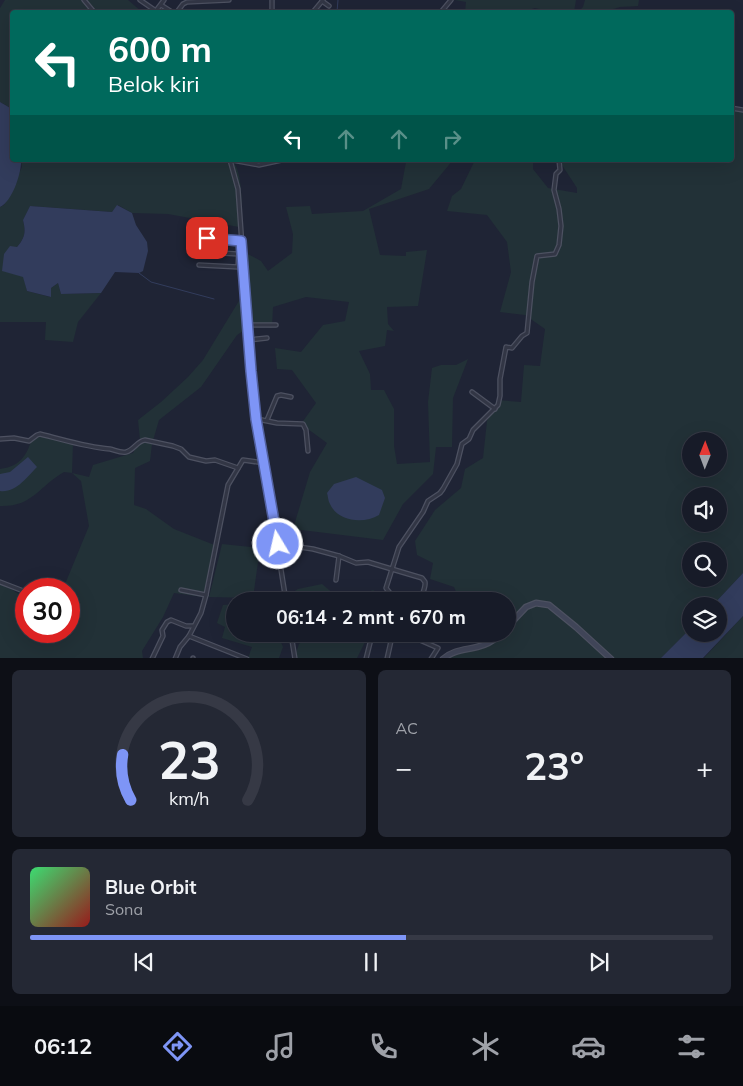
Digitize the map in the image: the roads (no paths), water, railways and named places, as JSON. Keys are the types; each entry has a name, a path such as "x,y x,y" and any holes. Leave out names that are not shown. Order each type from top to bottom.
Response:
{"main road":[{"path":"516,618 526,607 536,603 549,605 610,658"},
{"path":"442,658 451,652 474,649 489,642"}],"street":[{"path":"84,0 92,10"},
{"path":"140,0 152,10"},
{"path":"157,10 164,0"},
{"path":"178,10 187,2 228,0"},
{"path":"443,10 451,0"},
{"path":"323,1 329,6"},
{"path":"161,5 169,10"},
{"path":"231,162 238,189 240,241 256,419 285,592"},
{"path":"245,162 259,164 270,162"},
{"path":"389,592 386,588 399,547 423,512 428,501 440,493 457,464 462,444 469,439 473,430 495,409 500,401 500,379 506,347 512,348 527,333 532,282 537,256 555,254 559,245 561,226 554,190 556,174 560,170 559,162"},
{"path":"207,238 240,241"},
{"path":"199,265 238,268 240,241"},
{"path":"203,252 238,254"},
{"path":"247,325 276,325"},
{"path":"248,340 267,338"},
{"path":"472,392 495,409"},
{"path":"267,420 277,396 292,397"},
{"path":"256,419 277,423 303,424 306,430 308,451"},
{"path":"0,439 14,438 29,441 40,434 96,449 123,452 130,450 141,440 145,440 173,446 189,457 206,461 215,460 238,468"},
{"path":"175,658 201,613 228,485 244,460 264,463"},
{"path":"278,544 339,556 356,563 368,562 422,578 426,582 424,592"},
{"path":"336,580 339,556"},
{"path":"0,582 15,588"},
{"path":"181,590 206,595"},
{"path":"152,658 163,636 162,630 167,622 171,620 186,626 194,626"},
{"path":"189,636 247,658"},
{"path":"292,642 295,658"},
{"path":"366,658 370,642"},
{"path":"387,658 391,642"},
{"path":"427,642 438,648 431,658"}],"water":[{"path":"0,102 10,108 10,162 21,162 21,165 12,193 0,207"},
{"path":"117,205 132,213 136,225 147,242 148,251 143,271 139,273 115,272 101,293 61,294 58,283 51,288 51,297 27,291 23,277 2,271 4,254 10,246 17,247 22,241 25,231 23,220 30,206 112,212"},
{"path":"28,457 37,467 16,487 11,490 0,491 0,474 10,472"},
{"path":"356,477 382,490 385,498 379,515 366,520 352,520 339,515 330,504 327,493 334,484"},
{"path":"743,573 743,616 727,633 727,597 720,597"},
{"path":"682,637 682,642 718,642 703,658 661,658"}],"waterway":[{"path":"337,10 338,0"},
{"path":"139,273 151,282 214,299"}]}
